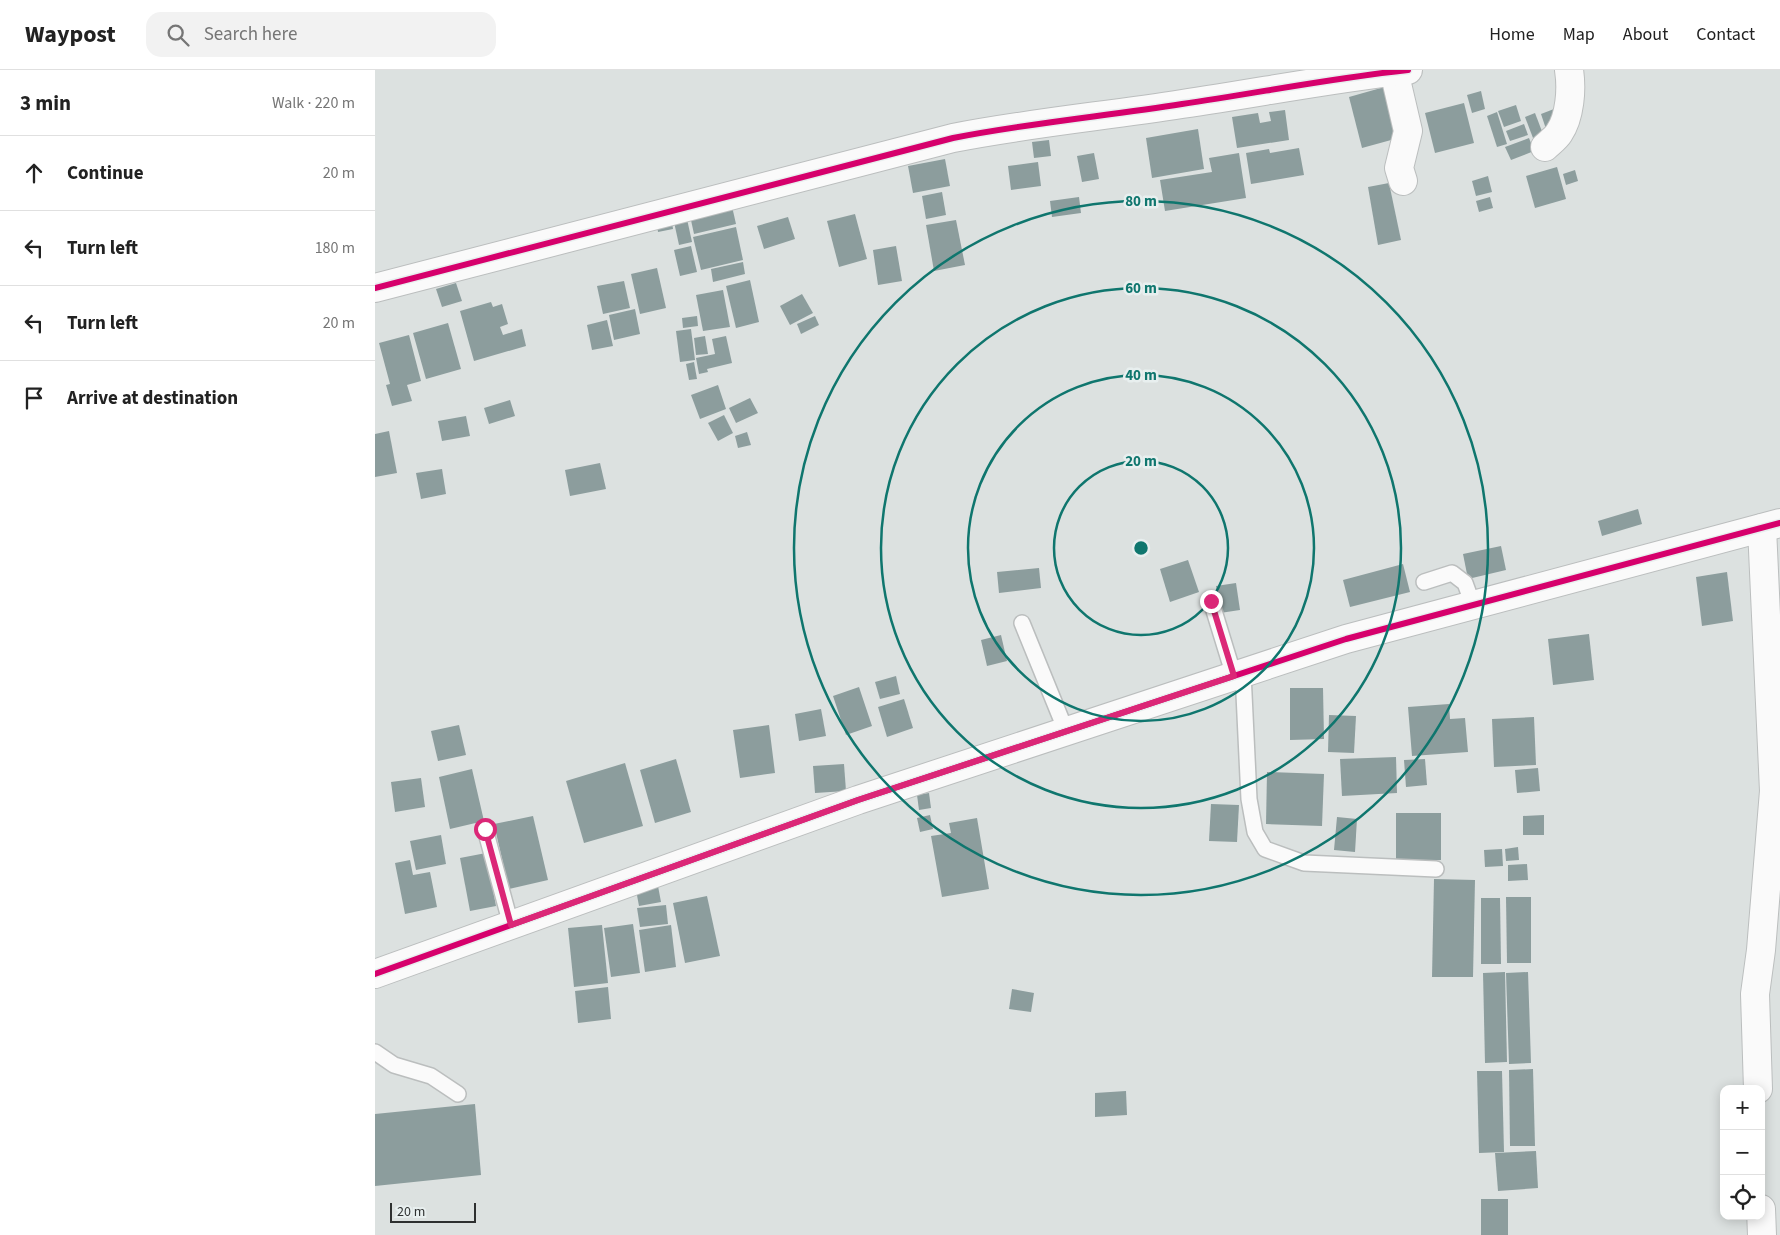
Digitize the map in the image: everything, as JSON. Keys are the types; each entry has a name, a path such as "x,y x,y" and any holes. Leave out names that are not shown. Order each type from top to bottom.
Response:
{"street":[{"path":"1545,147 1559,133 1568,111 1571,81 1569,70"},
{"path":"375,288 953,138 996,129 1182,105 1346,76 1401,71 1408,131 1399,168 1403,181"},
{"path":"375,974 858,800 1346,639 1771,526 1774,791 1761,950 1755,994 1758,1085"},
{"path":"1761,1220 1762,1235"}],"lane":[{"path":"1425,582 1452,574 1465,583 1473,605"},
{"path":"1211,601 1239,674 1249,799 1255,832 1265,849 1304,863 1436,869"},
{"path":"1022,623 1066,731"},
{"path":"485,829 511,925"},
{"path":"375,1052 394,1066 431,1076 458,1094"}],"building":[{"path":"1388,86 1402,137 1362,148 1349,97"},
{"path":"1481,91 1485,109 1472,113 1467,95"},
{"path":"1464,103 1474,143 1435,153 1425,113"},
{"path":"1516,105 1521,121 1504,127 1498,111"},
{"path":"1554,109 1560,128 1547,132 1541,114"},
{"path":"1285,110 1289,140 1237,148 1232,117 1258,113 1260,123 1271,121 1269,112"},
{"path":"1497,112 1507,144 1497,147 1487,116"},
{"path":"1535,113 1543,134 1533,138 1525,117"},
{"path":"1524,124 1528,135 1510,141 1506,131"},
{"path":"1198,129 1204,169 1152,178 1146,138"},
{"path":"1529,138 1534,151 1511,160 1505,147"},
{"path":"1049,140 1051,156 1034,158 1032,142"},
{"path":"1299,148 1304,175 1251,184 1246,153 1269,149 1270,153"},
{"path":"1094,153 1099,179 1082,182 1077,156"},
{"path":"1239,153 1246,198 1165,211 1160,180 1212,172 1209,158"},
{"path":"945,159 950,186 913,193 908,166"},
{"path":"1038,162 1041,186 1011,190 1008,166"},
{"path":"1557,167 1566,199 1535,208 1526,176"},
{"path":"1575,170 1578,181 1566,185 1563,174"},
{"path":"1488,176 1492,192 1476,196 1472,181"},
{"path":"1389,183 1401,240 1378,245 1368,187"},
{"path":"942,192 946,215 926,219 922,196"},
{"path":"1079,197 1081,213 1052,217 1050,201"},
{"path":"1490,197 1493,208 1479,212 1476,201"},
{"path":"731,202 736,224 694,234 689,211"},
{"path":"855,214 867,259 839,267 827,221"},
{"path":"788,217 795,239 764,249 757,226"},
{"path":"687,219 692,242 679,245 674,222"},
{"path":"956,220 965,265 934,271 926,225"},
{"path":"672,222 673,229 658,232 657,225"},
{"path":"736,227 743,260 701,270 693,237"},
{"path":"691,246 697,272 680,276 674,250"},
{"path":"896,246 902,281 878,285 873,250"},
{"path":"743,262 745,274 713,282 711,269"},
{"path":"657,268 666,308 640,314 631,274"},
{"path":"750,280 759,322 736,328 726,286"},
{"path":"624,281 630,308 603,314 597,286"},
{"path":"456,283 462,301 442,307 436,289"},
{"path":"723,290 730,327 703,331 696,295"},
{"path":"802,294 813,313 790,325 780,306"},
{"path":"491,302 493,307 502,304 508,324 500,327 503,335 522,329 526,346 474,361 460,311"},
{"path":"635,309 640,334 614,340 609,315"},
{"path":"697,316 698,326 683,328 682,318"},
{"path":"815,316 819,325 801,334 797,324"},
{"path":"607,320 613,346 592,350 587,325"},
{"path":"448,323 461,369 426,379 413,333"},
{"path":"691,329 695,360 680,362 676,331"},
{"path":"409,335 421,381 407,385 412,401 392,406 386,385 390,384 379,343"},
{"path":"705,336 708,354 696,355 694,338"},
{"path":"726,336 732,363 707,369 708,372 699,374 696,358 715,354 712,339"},
{"path":"694,362 697,379 689,380 686,364"},
{"path":"718,385 726,409 700,419 691,395"},
{"path":"750,398 758,413 736,423 729,408"},
{"path":"510,400 515,416 489,424 484,408"},
{"path":"724,415 733,433 718,441 708,423"},
{"path":"466,416 470,436 442,441 438,421"},
{"path":"389,431 397,473 375,477 375,434"},
{"path":"747,432 751,445 738,448 735,436"},
{"path":"600,463 606,489 570,496 565,470"},
{"path":"442,469 446,494 421,499 416,473"},
{"path":"1638,509 1642,524 1602,536 1598,521"},
{"path":"1501,546 1506,570 1468,579 1463,554"},
{"path":"1188,560 1199,592 1170,602 1160,569"},
{"path":"1403,564 1410,592 1350,607 1343,580"},
{"path":"1039,568 1041,588 999,593 997,572"},
{"path":"1727,572 1733,621 1702,626 1696,577"},
{"path":"1236,583 1240,610 1220,613 1216,586"},
{"path":"1589,634 1594,680 1553,685 1548,639"},
{"path":"1001,635 1007,661 987,666 981,640"},
{"path":"896,676 900,694 880,699 875,682"},
{"path":"859,687 872,726 846,735 833,696"},
{"path":"1290,688 1323,688 1324,739 1290,740"},
{"path":"904,699 913,728 887,737 878,707"},
{"path":"1449,704 1450,719 1465,718 1468,752 1412,756 1408,707"},
{"path":"821,709 826,736 799,741 795,714"},
{"path":"1329,715 1356,716 1354,753 1328,752"},
{"path":"1534,717 1536,765 1494,767 1492,719"},
{"path":"459,725 466,755 438,761 431,731"},
{"path":"769,725 775,773 740,778 733,730"},
{"path":"1396,757 1397,793 1342,796 1340,759"},
{"path":"676,759 691,812 655,823 640,770"},
{"path":"1425,759 1427,785 1406,787 1404,760"},
{"path":"625,763 643,826 584,843 566,781"},
{"path":"844,764 846,791 815,793 813,766"},
{"path":"1538,768 1540,791 1517,793 1515,770"},
{"path":"472,769 484,821 450,829 439,777"},
{"path":"1267,772 1324,774 1322,826 1266,824"},
{"path":"421,778 425,807 395,812 391,782"},
{"path":"929,793 931,808 919,810 917,795"},
{"path":"1211,804 1239,805 1237,842 1209,841"},
{"path":"1396,813 1441,813 1441,860 1396,860"},
{"path":"930,815 933,829 920,832 917,818"},
{"path":"1544,815 1544,835 1523,835 1523,816"},
{"path":"533,816 548,880 509,889 494,824"},
{"path":"1337,817 1357,819 1355,852 1334,850"},
{"path":"977,818 989,889 942,897 931,836 951,833 949,823"},
{"path":"441,835 446,864 416,870 410,841"},
{"path":"1518,847 1519,860 1506,861 1505,849"},
{"path":"1502,849 1503,866 1485,867 1484,850"},
{"path":"486,853 496,906 470,911 460,858"},
{"path":"410,860 413,875 430,872 437,907 405,914 395,863"},
{"path":"1527,864 1528,880 1508,881 1508,865"},
{"path":"1434,879 1475,880 1473,977 1432,977"},
{"path":"658,886 661,902 639,906 636,890"},
{"path":"707,896 720,956 685,963 673,903"},
{"path":"1506,897 1531,897 1531,963 1507,963"},
{"path":"1481,898 1500,898 1501,964 1481,964"},
{"path":"666,905 668,924 640,927 637,908"},
{"path":"633,924 640,973 611,977 604,928"},
{"path":"602,925 608,983 574,987 568,928"},
{"path":"671,925 676,967 645,972 639,930"},
{"path":"1505,972 1507,1062 1485,1063 1483,973"},
{"path":"1528,972 1531,1063 1509,1064 1506,973"},
{"path":"608,987 611,1019 578,1023 575,991"},
{"path":"1012,989 1034,993 1031,1012 1009,1009"},
{"path":"1533,1069 1535,1146 1510,1146 1509,1070"},
{"path":"1477,1071 1502,1071 1504,1152 1479,1153"},
{"path":"1126,1091 1127,1115 1095,1117 1095,1093"},
{"path":"475,1104 481,1175 375,1186 375,1114"},
{"path":"1536,1151 1538,1188 1498,1191 1495,1153"},
{"path":"1481,1199 1508,1199 1508,1235 1481,1235"}],"cycle path":[{"path":"375,288 953,138 1010,128 1210,100 1323,81 1408,70"},
{"path":"375,974 858,800 1346,639 1780,523"}],"route":[{"path":"485,829 511,925 858,800 1234,676 1211,601"}]}
